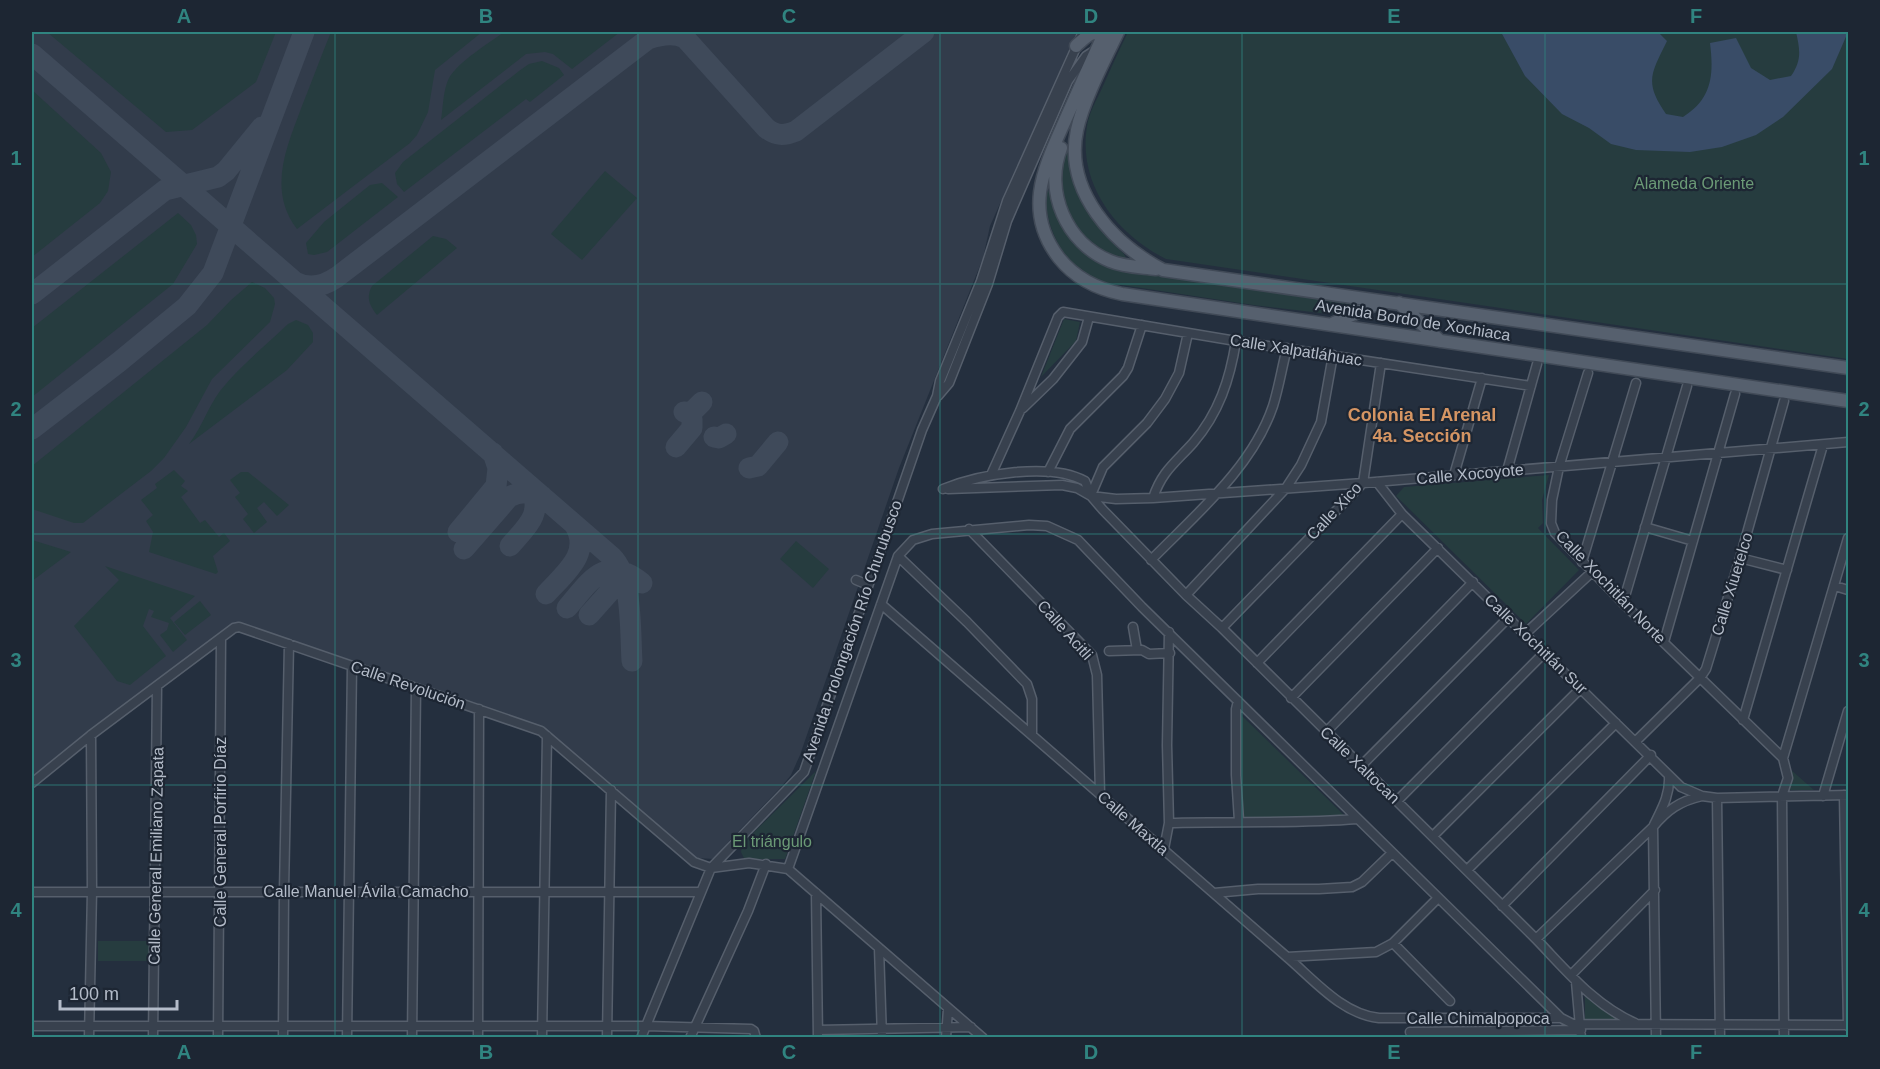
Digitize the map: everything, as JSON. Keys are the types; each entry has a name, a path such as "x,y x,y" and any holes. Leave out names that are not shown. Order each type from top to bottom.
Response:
{"main road":[{"path":"1076,46 1090,33 1110,35 1102,51 1080,118 1059,152 1054,172 1061,211 1078,238 1109,261 1163,270"},
{"name":"Avenida Bordo de Xochiaca","path":"1102,51 1080,87 1045,166 1040,187 1040,220 1052,248 1069,269 1094,286 1122,294 1848,401"},
{"path":"1068,81 1077,82 1080,87"},
{"name":"Avenida Bordo de Xochiaca","path":"1080,118 1075,148 1076,164 1085,192 1094,208 1120,242 1144,260 1163,270 1848,368"},
{"path":"1040,187 1055,187"},
{"path":"1333,324 1382,301"},
{"path":"1399,303 1441,341"}],"street":[{"name":"Avenida Prolongación Río Churubusco","path":"641,1038 711,868 804,772 922,430 981,281 1007,201 1083,32"},
{"name":"Avenida Prolongación Río Churubusco","path":"937,396 949,383 988,284 1007,221 1068,81 1086,56 1102,51"},
{"name":"Calle Xalpatláhuac","path":"1020,411 1061,314 1066,313 1531,386"},
{"path":"991,475 1020,411 1053,379 1082,342 1089,317"},
{"path":"1048,472 1070,429 1123,376 1128,368 1142,325"},
{"path":"1091,496 1103,467 1147,423 1165,399 1179,373 1188,333"},
{"path":"1153,498 1158,482 1211,420 1224,393 1232,367 1236,341"},
{"path":"1151,560 1216,493 1244,460 1273,405 1287,348"},
{"path":"1186,595 1286,488 1301,465 1321,422 1333,356"},
{"name":"Calle Xico","path":"1221,628 1363,483 1381,363"},
{"path":"1507,471 1537,364"},
{"name":"Calle Xochitlán Norte","path":"1588,373 1559,467 1552,500 1551,523 1555,533 1623,603 1783,758"},
{"path":"1454,475 1482,378"},
{"path":"1582,562 1636,382"},
{"path":"1623,603 1687,386"},
{"path":"1664,642 1735,394"},
{"name":"Calle Xiuetelco","path":"1635,741 1700,678 1706,669 1772,449 1784,401"},
{"name":"Calle Xocoyote","path":"1091,496 1085,481 1066,473 1048,472 991,475 966,480 943,489 1062,485 1077,488 1091,496 1116,499 1153,498 1377,482 1848,442"},
{"path":"1743,720 1823,445"},
{"name":"Calle Xochitlán Sur","path":"1377,482 1402,514 1651,756 1669,777 1681,787 1702,796"},
{"name":"Calle Xaltocan","path":"1091,496 1151,560 1467,870 1574,979 1604,1005 1638,1024"},
{"path":"1257,663 1402,514"},
{"path":"788,869 898,556 907,545 921,536 969,529 1035,525 1052,528 1078,540 1437,899 1561,1018"},
{"path":"1645,527 1693,541"},
{"name":"Calle Acitli","path":"969,529 1092,655 1097,675 1100,794"},
{"path":"1784,1038 1782,796 1788,778 1783,758 1848,538"},
{"path":"1291,698 1438,548"},
{"path":"898,556 1027,684 1032,699 1032,735"},
{"path":"1740,558 1787,570"},
{"path":"1526,633 1592,572"},
{"path":"856,579 868,585"},
{"path":"1326,732 1473,582"},
{"path":"1835,586 1848,590"},
{"name":"Calle Maxtla","path":"881,604 1287,957 1353,1011 1368,1017 1395,1018"},
{"path":"1361,766 1509,617"},
{"name":"Calle Revolución","path":"32,783 91,735 237,627 535,728 694,862 711,868"},
{"path":"1133,627 1137,650"},
{"path":"1164,849 1169,823 1167,745 1169,632"},
{"name":"Calle General Porfirio Díaz","path":"218,1038 222,638"},
{"path":"284,1038 284,891 289,644"},
{"path":"1109,651 1142,650 1150,655 1170,653"},
{"path":"1397,801 1545,652"},
{"path":"347,1038 352,666"},
{"name":"Calle General Emiliano Zapata","path":"153,1038 157,686"},
{"path":"412,1038 416,688"},
{"path":"1432,836 1581,688"},
{"path":"1238,701 1236,753 1239,821"},
{"path":"478,1038 479,709"},
{"path":"1823,796 1848,711"},
{"path":"1467,870 1616,723"},
{"path":"89,1038 92,891 91,735"},
{"path":"542,1038 547,736"},
{"path":"1502,906 1651,756"},
{"path":"1656,1038 1653,827 1666,801 1669,777"},
{"path":"608,1038 611,790"},
{"path":"1536,939 1666,812 1678,804 1702,796 1717,798 1846,795 1848,1026"},
{"path":"1717,798 1720,1038"},
{"path":"1169,823 1357,819"},
{"path":"1214,893 1258,889 1352,887 1362,882 1392,853"},
{"path":"711,868 734,864 766,864 788,869 983,1038"},
{"path":"690,1038 748,911 766,864"},
{"path":"1413,1035 1581,1031 1574,979 1655,890"},
{"name":"Calle Manuel Ávila Camacho","path":"32,892 701,891"},
{"path":"816,893 818,1034 882,1033 971,1027"},
{"path":"1287,957 1369,954 1382,950 1393,943 1437,899"},
{"path":"1393,943 1450,1001"},
{"path":"879,948 882,1033"},
{"path":"946,1038 948,1009"},
{"name":"Calle Chimalpopoca","path":"1395,1018 1561,1018 1581,1031 1638,1024 1848,1026"},
{"path":"32,1026 646,1026 751,1029 756,1037"}],"shaded area":[{"path":"32,32 1077,32 990,226 983,258 899,468 800,755 791,775 715,859 695,858 543,727 233,623 32,778"}],"green space":[{"path":"47,32 276,32 256,82 192,130 166,132"},
{"path":"331,32 482,32 435,70 428,112 417,135 410,143 297,229 288,214 283,199 281,183 283,168 291,137"},
{"path":"504,32 620,32 572,69 553,54 545,52 526,54 441,120 444,93 449,78 467,59"},
{"name":"Alameda Oriente","path":"1128,32 1848,32 1848,359 1166,259 1130,235 1115,220 1103,203 1088,164 1086,143 1089,117"},
{"path":"542,61 559,68 564,75 530,102 526,99 404,192 397,184 395,173 403,162 519,71 529,64"},
{"path":"32,90 101,153 111,172 108,191 100,203 32,257"},
{"path":"1066,145 1069,147 1075,179 1086,206 1102,230 1126,258 1113,255 1092,242 1073,223 1066,212 1060,184"},
{"path":"605,171 637,198 582,260 551,234"},
{"path":"382,183 398,197 327,252 308,254 306,243 324,222 370,185"},
{"path":"1048,191 1051,192 1089,254 1357,302 1360,305 1339,313 1329,314 1102,282 1078,268 1060,248 1054,236 1047,209 1045,195"},
{"path":"178,213 191,225 197,244 173,284 32,397 32,328"},
{"path":"433,236 446,239 457,248 377,315 369,301 372,286"},
{"path":"252,282 265,288 274,298 275,304 270,322 212,379 186,427 164,458 151,471 83,523 74,523 32,509 32,466 207,325"},
{"path":"1064,319 1080,322 1076,341 1041,377"},
{"path":"296,320 308,325 313,333 313,342 287,370 189,444 220,391 244,365 288,324"},
{"path":"174,470 185,481 181,486 188,491 181,497 200,523 205,520 219,537 224,533 230,541 213,556 218,572 216,574 149,552 153,532 146,521 153,515 141,500 157,488 155,484"},
{"path":"241,472 248,472 289,505 277,516 264,502 257,508 267,522 254,533 243,519 248,514 235,497 240,493 230,480"},
{"path":"1549,475 1542,500 1543,523 1538,528 1579,570 1526,624 1396,496 1404,487"},
{"path":"32,540 71,552 32,581"},
{"path":"796,541 829,569 813,588 780,559"},
{"path":"105,566 195,596 170,618 187,640 173,652 160,635 167,630 169,623 151,617 154,611 149,609 143,626 166,656 130,685 117,681 74,626 119,580"},
{"path":"200,601 211,615 185,635 174,622"},
{"path":"1240,714 1345,816 1242,820"},
{"path":"1790,769 1814,790 1788,790"},
{"name":"El triángulo","path":"816,771 785,859 744,858 741,852 742,844"},
{"path":"98,941 149,941 149,961 98,961"},
{"path":"1585,995 1627,1021 1585,1021"}],"water":[{"path":"1501,32 1658,32 1667,41 1654,70 1652,86 1666,114 1683,117 1700,102 1709,85 1712,66 1710,43 1736,38 1751,68 1770,80 1791,76 1795,70 1799,55 1796,32 1848,32 1832,69 1783,117 1756,135 1722,147 1690,152 1636,150 1611,144 1589,128 1562,114 1525,76"}],"taxiway":[{"path":"32,429 187,306 213,273 304,32"},
{"path":"295,282 306,286 317,286 337,277 648,39 666,35 685,38 766,128 773,133 784,134 796,131 924,32"},
{"path":"32,54 612,557 619,566 627,591 632,661"},
{"path":"32,294 165,190 218,177 226,171 262,127"},
{"path":"684,412 691,413 702,402"},
{"path":"676,447 692,428 692,419"},
{"path":"714,437 719,438 726,434"},
{"path":"749,468 758,466 778,442"},
{"path":"458,532 496,486 498,468 493,453"},
{"path":"510,546 527,526 534,513 535,505 531,487"},
{"path":"464,549 509,497 525,493 542,496"},
{"path":"546,594 568,571 578,554 579,535 574,524"},
{"path":"589,615 613,588 614,564"},
{"path":"567,608 592,580 608,571 618,571 642,583"}],"district":[{"name":"Colonia El Arenal 4a. Sección","path":"1422,425"}]}
